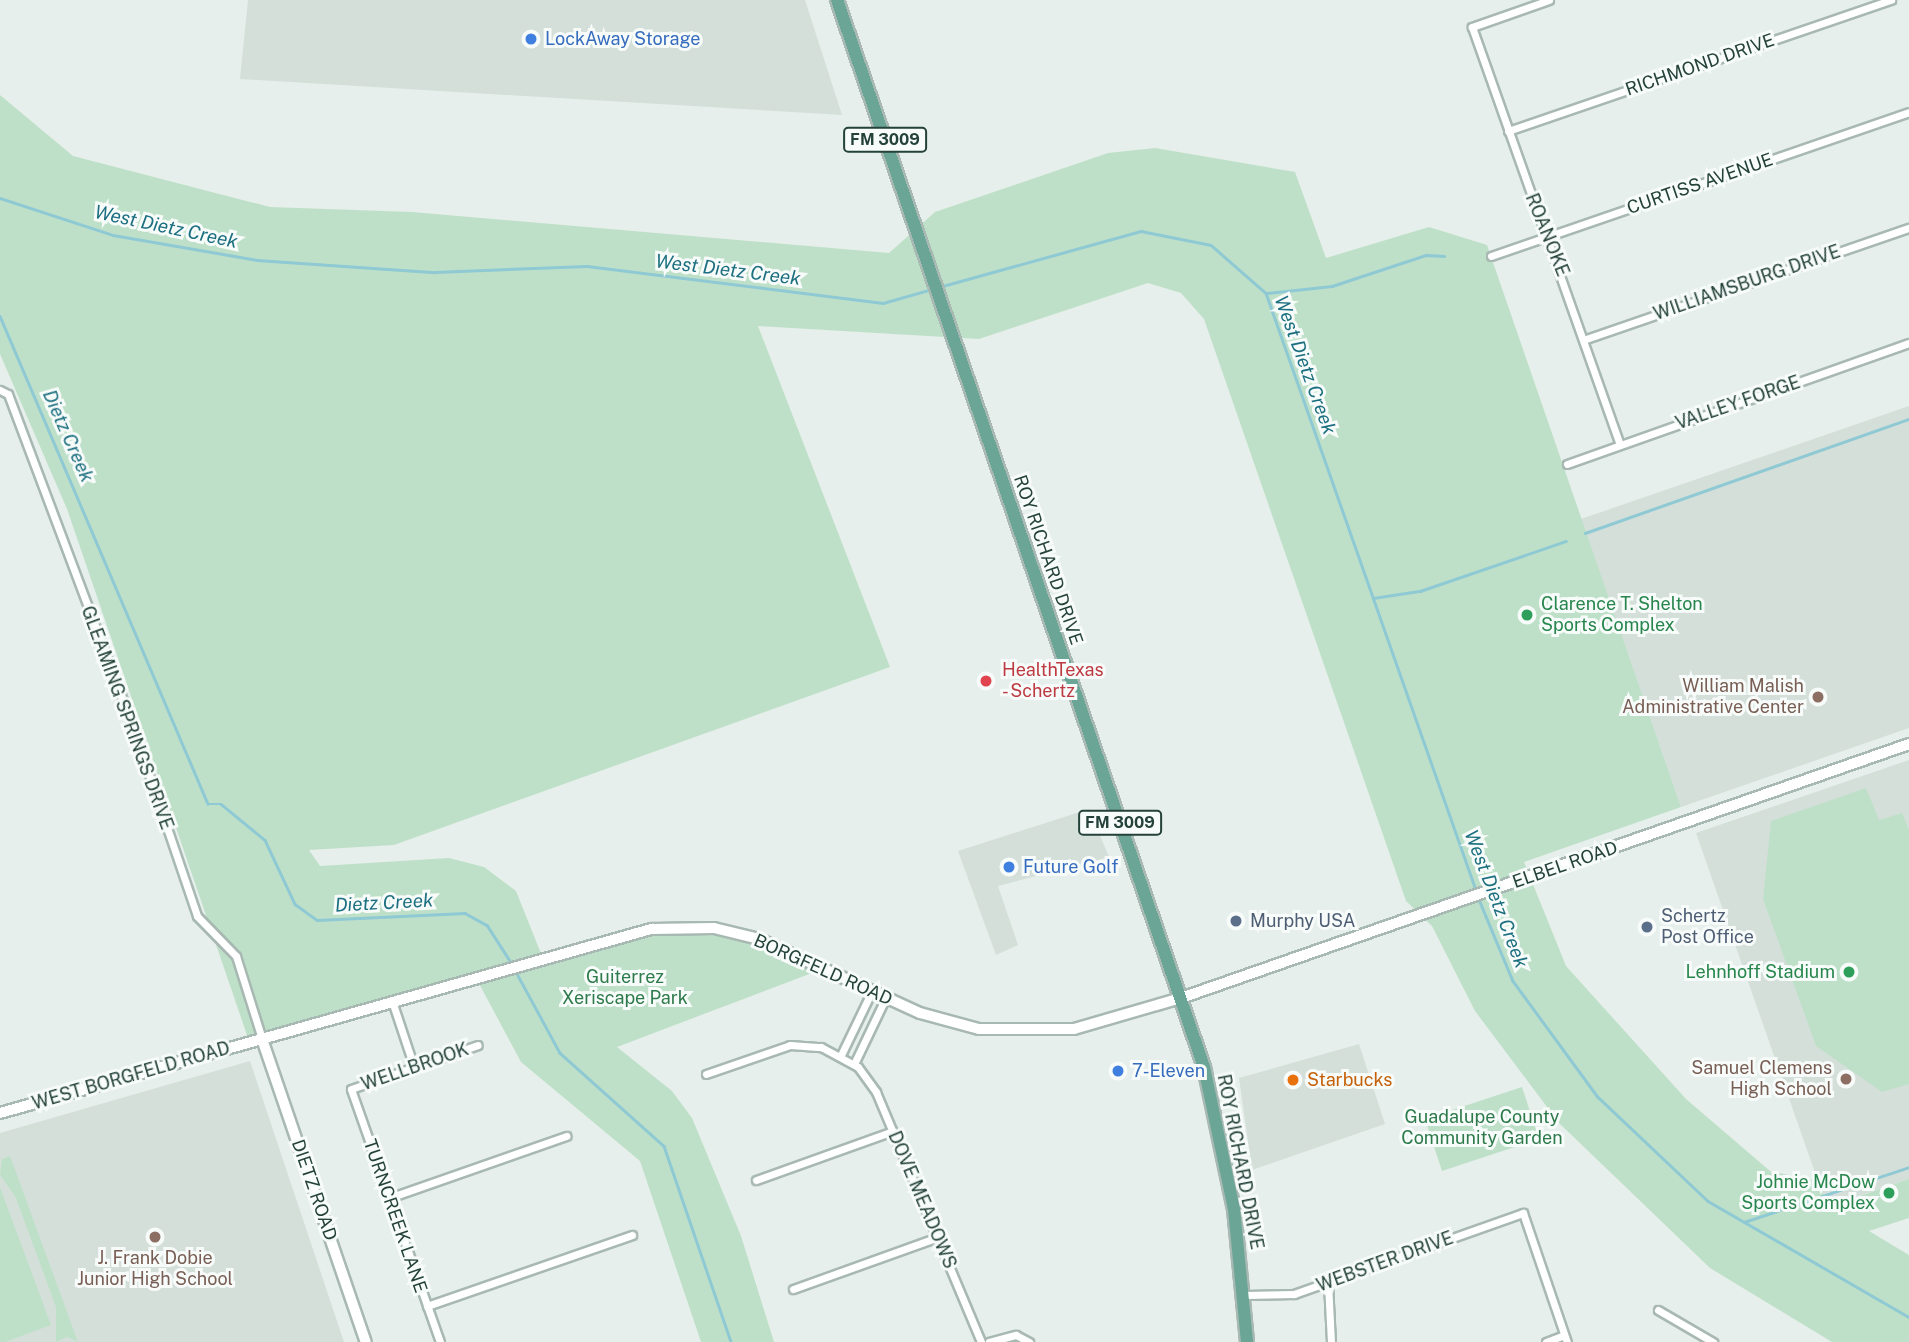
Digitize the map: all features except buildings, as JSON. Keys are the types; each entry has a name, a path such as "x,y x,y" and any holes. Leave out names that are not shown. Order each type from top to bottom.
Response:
{"main road":[{"name":"ROY RICHARD DRIVE","path":"837,0 1181,998 1216,1114 1245,1295 1247,1342"}],"street":[{"name":"ROANOKE","path":"1549,0 1472,26 1508,131 1551,235 1620,444"},
{"name":"RICHMOND DRIVE","path":"1508,131 1891,0"},
{"name":"CURTISS AVENUE","path":"1491,256 1909,112"},
{"name":"WILLIAMSBURG DRIVE","path":"1586,339 1909,228"},
{"name":"VALLEY FORGE","path":"1567,464 1909,343"},
{"name":"GLEAMING SPRINGS DRIVE","path":"0,390 8,394 128,713 197,916 236,956 262,1039"},
{"name":"ELBEL ROAD","path":"1181,998 1909,744"},
{"name":"BORGFELD ROAD","path":"262,1039 537,957 651,929 714,928 774,945 937,1019 1028,1034 1093,1025 1181,998"},
{"path":"706,1074 790,1045 843,1057 872,991"},
{"path":"854,1064 886,998"},
{"path":"391,1000 414,1067"},
{"name":"WEST BORGFELD ROAD","path":"0,1113 262,1039"},
{"name":"DIETZ ROAD","path":"262,1039 366,1342"},
{"name":"WELLBROOK","path":"351,1089 478,1045"},
{"name":"DOVE MEADOWS","path":"843,1057 869,1079 981,1342"},
{"name":"TURNCREEK LANE","path":"351,1089 440,1342"},
{"path":"756,1180 893,1131"},
{"path":"389,1198 566,1136"},
{"name":"WEBSTER DRIVE","path":"1245,1295 1294,1294 1523,1213 1565,1338"},
{"path":"427,1306 632,1235"},
{"path":"793,1289 938,1237"},
{"path":"1328,1283 1332,1342"},
{"path":"1658,1310 1713,1342"},
{"path":"989,1342 1016,1335 1029,1342"},
{"path":"1546,1342 1565,1338"}],"shaded area":[{"name":"LockAway Storage","path":"248,0 805,0 842,115 240,79"},
{"path":"1909,406 1909,728 1681,807 1581,519"},
{"name":"Samuel Clemens High School","path":"1909,760 1909,1179 1827,1207 1696,833"},
{"path":"1089,809 1109,857 998,886 1018,945 996,955 958,851"},
{"path":"1359,1044 1385,1124 1252,1170 1239,1078"},
{"name":"J. Frank Dobie Junior High School","path":"250,1061 344,1342 0,1342 0,1133"}],"green space":[{"name":"Guiterrez Xeriscape Park","path":"0,95 73,156 270,207 412,212 889,253 935,212 1108,153 1155,148 1295,172 1326,258 1429,227 1487,245 1681,807 1524,862 1566,966 1686,1099 1770,1171 1818,1181 1828,1207 1909,1179 1909,1218 1869,1231 1909,1255 1909,1342 1832,1342 1710,1268 1559,1123 1475,1011 1432,926 1406,901 1204,319 1181,293 1148,283 979,339 758,326 890,667 394,845 309,850 320,866 449,858 484,867 516,891 542,956 626,934 724,930 825,968 617,1047 672,1091 692,1118 741,1236 774,1342 701,1342 640,1161 521,1062 475,976 249,1041 67,509 0,354"},
{"name":"Lehnhoff Stadium","path":"1866,788 1879,820 1902,813 1909,830 1909,1084 1882,1092 1816,1046 1763,899 1771,821"},
{"name":"Guadalupe County Community Garden","path":"1522,1087 1539,1139 1442,1171 1425,1119"},
{"path":"10,1156 78,1342 67,1337 56,1342 56,1307 15,1196 0,1175 2,1159"},
{"path":"0,1187 51,1325 5,1342 0,1342"}],"waterway":[{"name":"West Dietz Creek","path":"0,198 113,235 257,260 435,272 587,266 883,303 932,289"},
{"name":"West Dietz Creek","path":"939,287 1141,231 1211,245 1266,293 1476,890"},
{"path":"1267,293 1332,286 1426,255 1444,256"},
{"name":"Dietz Creek","path":"0,316 208,804 221,804 265,840 295,904 317,920 465,913 487,925 512,964"},
{"path":"1585,533 1909,419"},
{"path":"1373,598 1420,591 1566,541"},
{"name":"West Dietz Creek","path":"1478,897 1513,981 1598,1097 1708,1201 1909,1317"},
{"name":"Dietz Creek","path":"515,970 560,1053 664,1146 731,1342"},
{"path":"1744,1222 1909,1167"}],"place":[{"name":"LockAway Storage","path":"531,39"},
{"name":"Clarence T. Shelton Sports Complex","path":"1527,615"},
{"name":"HealthTexas - Schertz","path":"986,681"},
{"name":"William Malish Administrative Center","path":"1818,697"},
{"name":"Future Golf","path":"1009,867"},
{"name":"Murphy USA","path":"1236,921"},
{"name":"Schertz Post Office","path":"1647,927"},
{"name":"Lehnhoff Stadium","path":"1849,972"},
{"name":"7-Eleven","path":"1118,1071"},
{"name":"Samuel Clemens High School","path":"1846,1079"},
{"name":"Starbucks","path":"1293,1080"},
{"name":"Johnie McDow Sports Complex","path":"1889,1193"},
{"name":"J. Frank Dobie Junior High School","path":"155,1237"}]}
